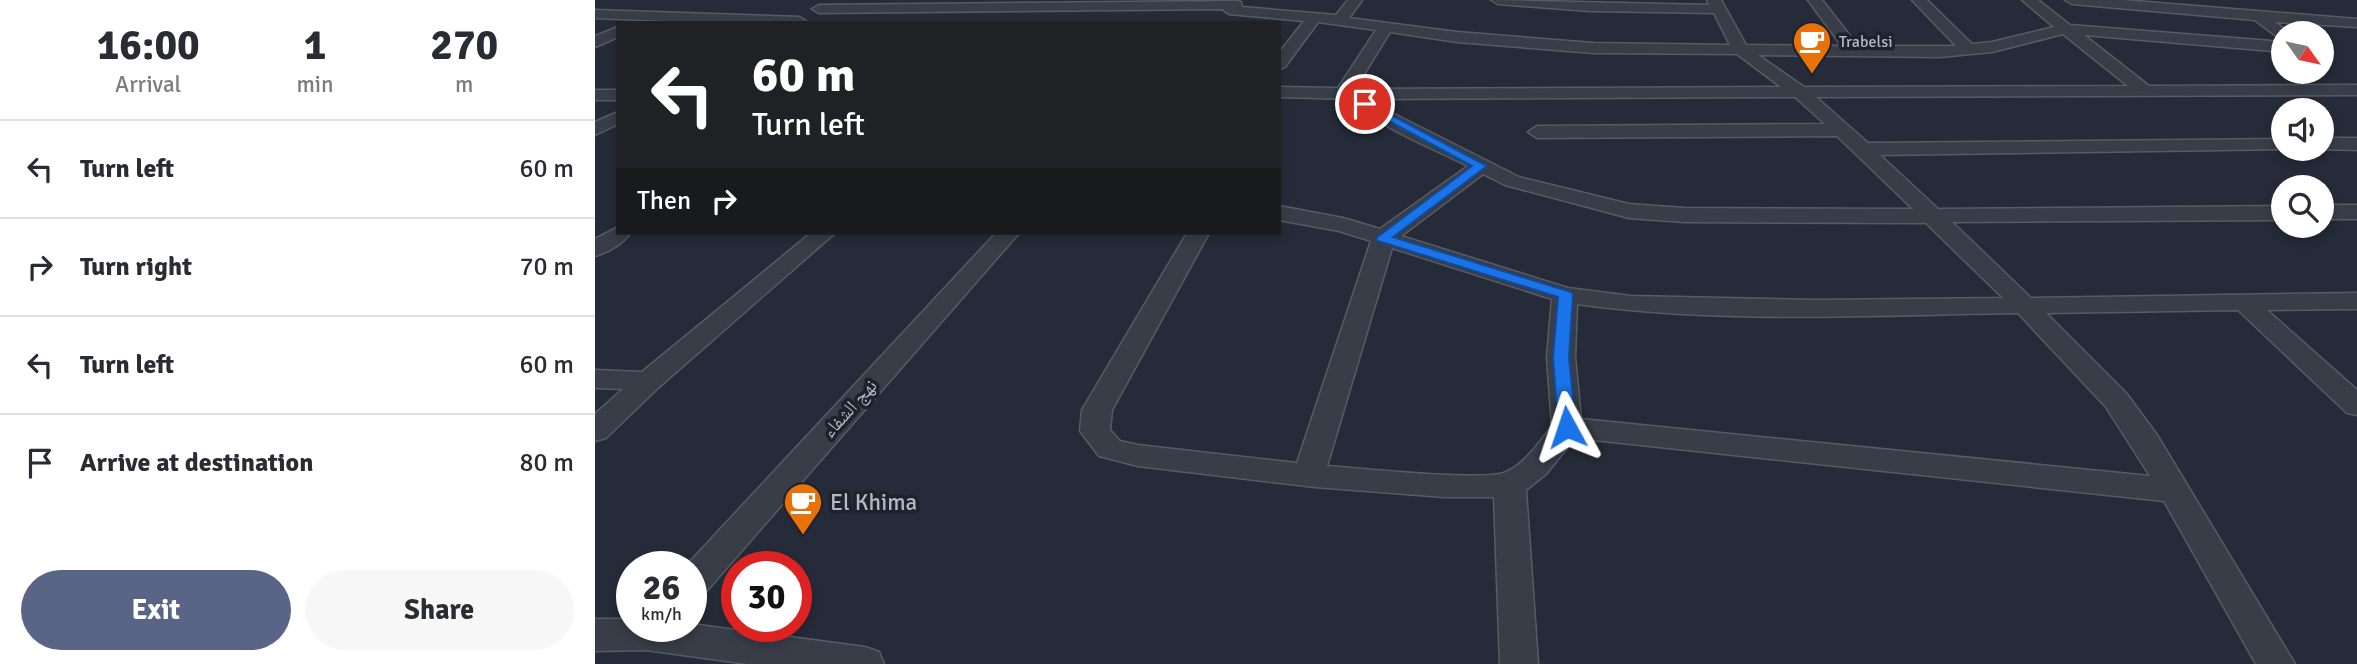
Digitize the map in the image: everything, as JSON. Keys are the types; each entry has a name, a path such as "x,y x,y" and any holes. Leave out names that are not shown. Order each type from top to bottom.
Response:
{"street":[{"path":"640,21 678,0"},
{"path":"800,21 834,0"},
{"path":"1340,20 1355,0"},
{"path":"1498,0 1590,7 1716,5 1741,50 1798,91 1863,149 2116,400 2146,442 2276,664"},
{"path":"1815,0 1853,50"},
{"path":"1919,0 1968,49"},
{"path":"2029,0 2144,90"},
{"path":"2072,0 2357,23"},
{"path":"820,9 953,3 1184,2 1236,5 1385,28 1498,41 1593,48 1894,52 1968,49 2018,41 2063,29 2271,46"},
{"path":"1498,41 1533,3"},
{"path":"1217,21 1236,5"},
{"path":"595,14 777,21"},
{"path":"2259,16 2271,26"},
{"path":"1281,61 1314,18"},
{"path":"1351,94 1385,28"},
{"path":"595,42 616,32"},
{"path":"595,42 616,42"},
{"path":"2332,84 2357,108"},
{"path":"1281,92 2357,90"},
{"path":"1351,94 1380,114 1512,181 1629,211 1684,215 1932,216 2271,213"},
{"path":"595,95 616,95"},
{"path":"595,129 616,118"},
{"path":"1537,132 1841,130"},
{"path":"2334,144 2357,144"},
{"path":"1863,149 2271,145"},
{"path":"1309,475 1383,238 1481,166"},
{"path":"2334,212 2357,212"},
{"path":"1281,213 1343,225 1566,295 1631,304 2024,306 2357,302"},
{"path":"595,249 616,235"},
{"path":"595,431 649,381 822,235"},
{"name":"نهج الشفاء","path":"707,566 1006,235"},
{"path":"1197,235 1097,410 1094,430 1110,449 1148,458 1309,475 1459,486 1510,485 1548,453 1567,427 1561,357 1566,295"},
{"path":"2246,304 2357,406"},
{"path":"595,379 649,381"},
{"path":"1567,427 2173,489"},
{"path":"1510,485 1519,664"},
{"path":"595,635 616,633"},
{"path":"707,639 865,664"}],"place":[{"name":"Trabelsi","path":"1812,75"},
{"name":"El Khima","path":"803,536"}],"route":[{"path":"1365,104 1481,166 1383,238 1566,295 1561,357 1567,427"}]}
